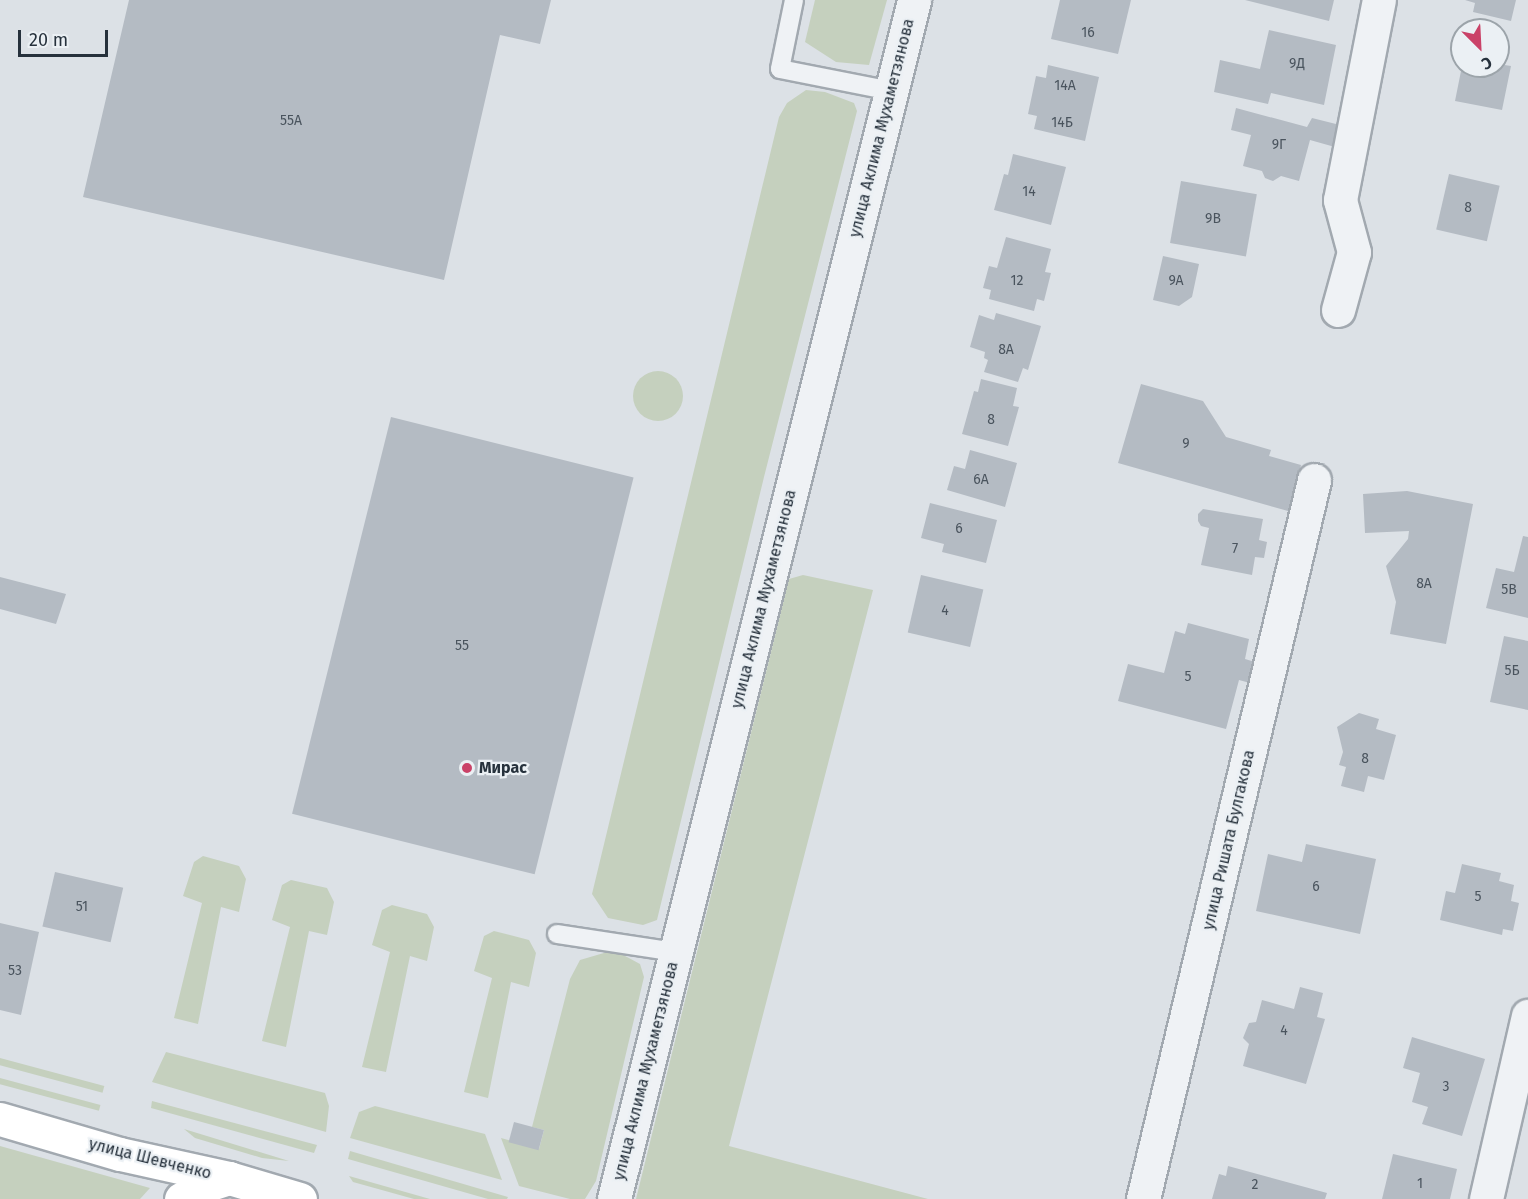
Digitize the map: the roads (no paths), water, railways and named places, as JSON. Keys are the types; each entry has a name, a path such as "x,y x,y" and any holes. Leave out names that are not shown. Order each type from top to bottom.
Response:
{"main road":[{"name":"улица Шевченко","path":"0,1119 120,1154 229,1179 300,1199"},
{"path":"181,1199 204,1186 229,1179"}],"street":[{"name":"улица Аклима Мухаметзянова","path":"614,1199 914,0"},
{"path":"1338,310 1354,252 1341,200 1379,0"},
{"name":"улица Ришата Булгакова","path":"1143,1199 1314,480"},
{"path":"1486,1199 1528,1016"}],"lane":[{"path":"794,0 780,69 891,91"},
{"path":"557,934 676,952"}],"place":[{"name":"Мирас","path":"467,768"}]}
